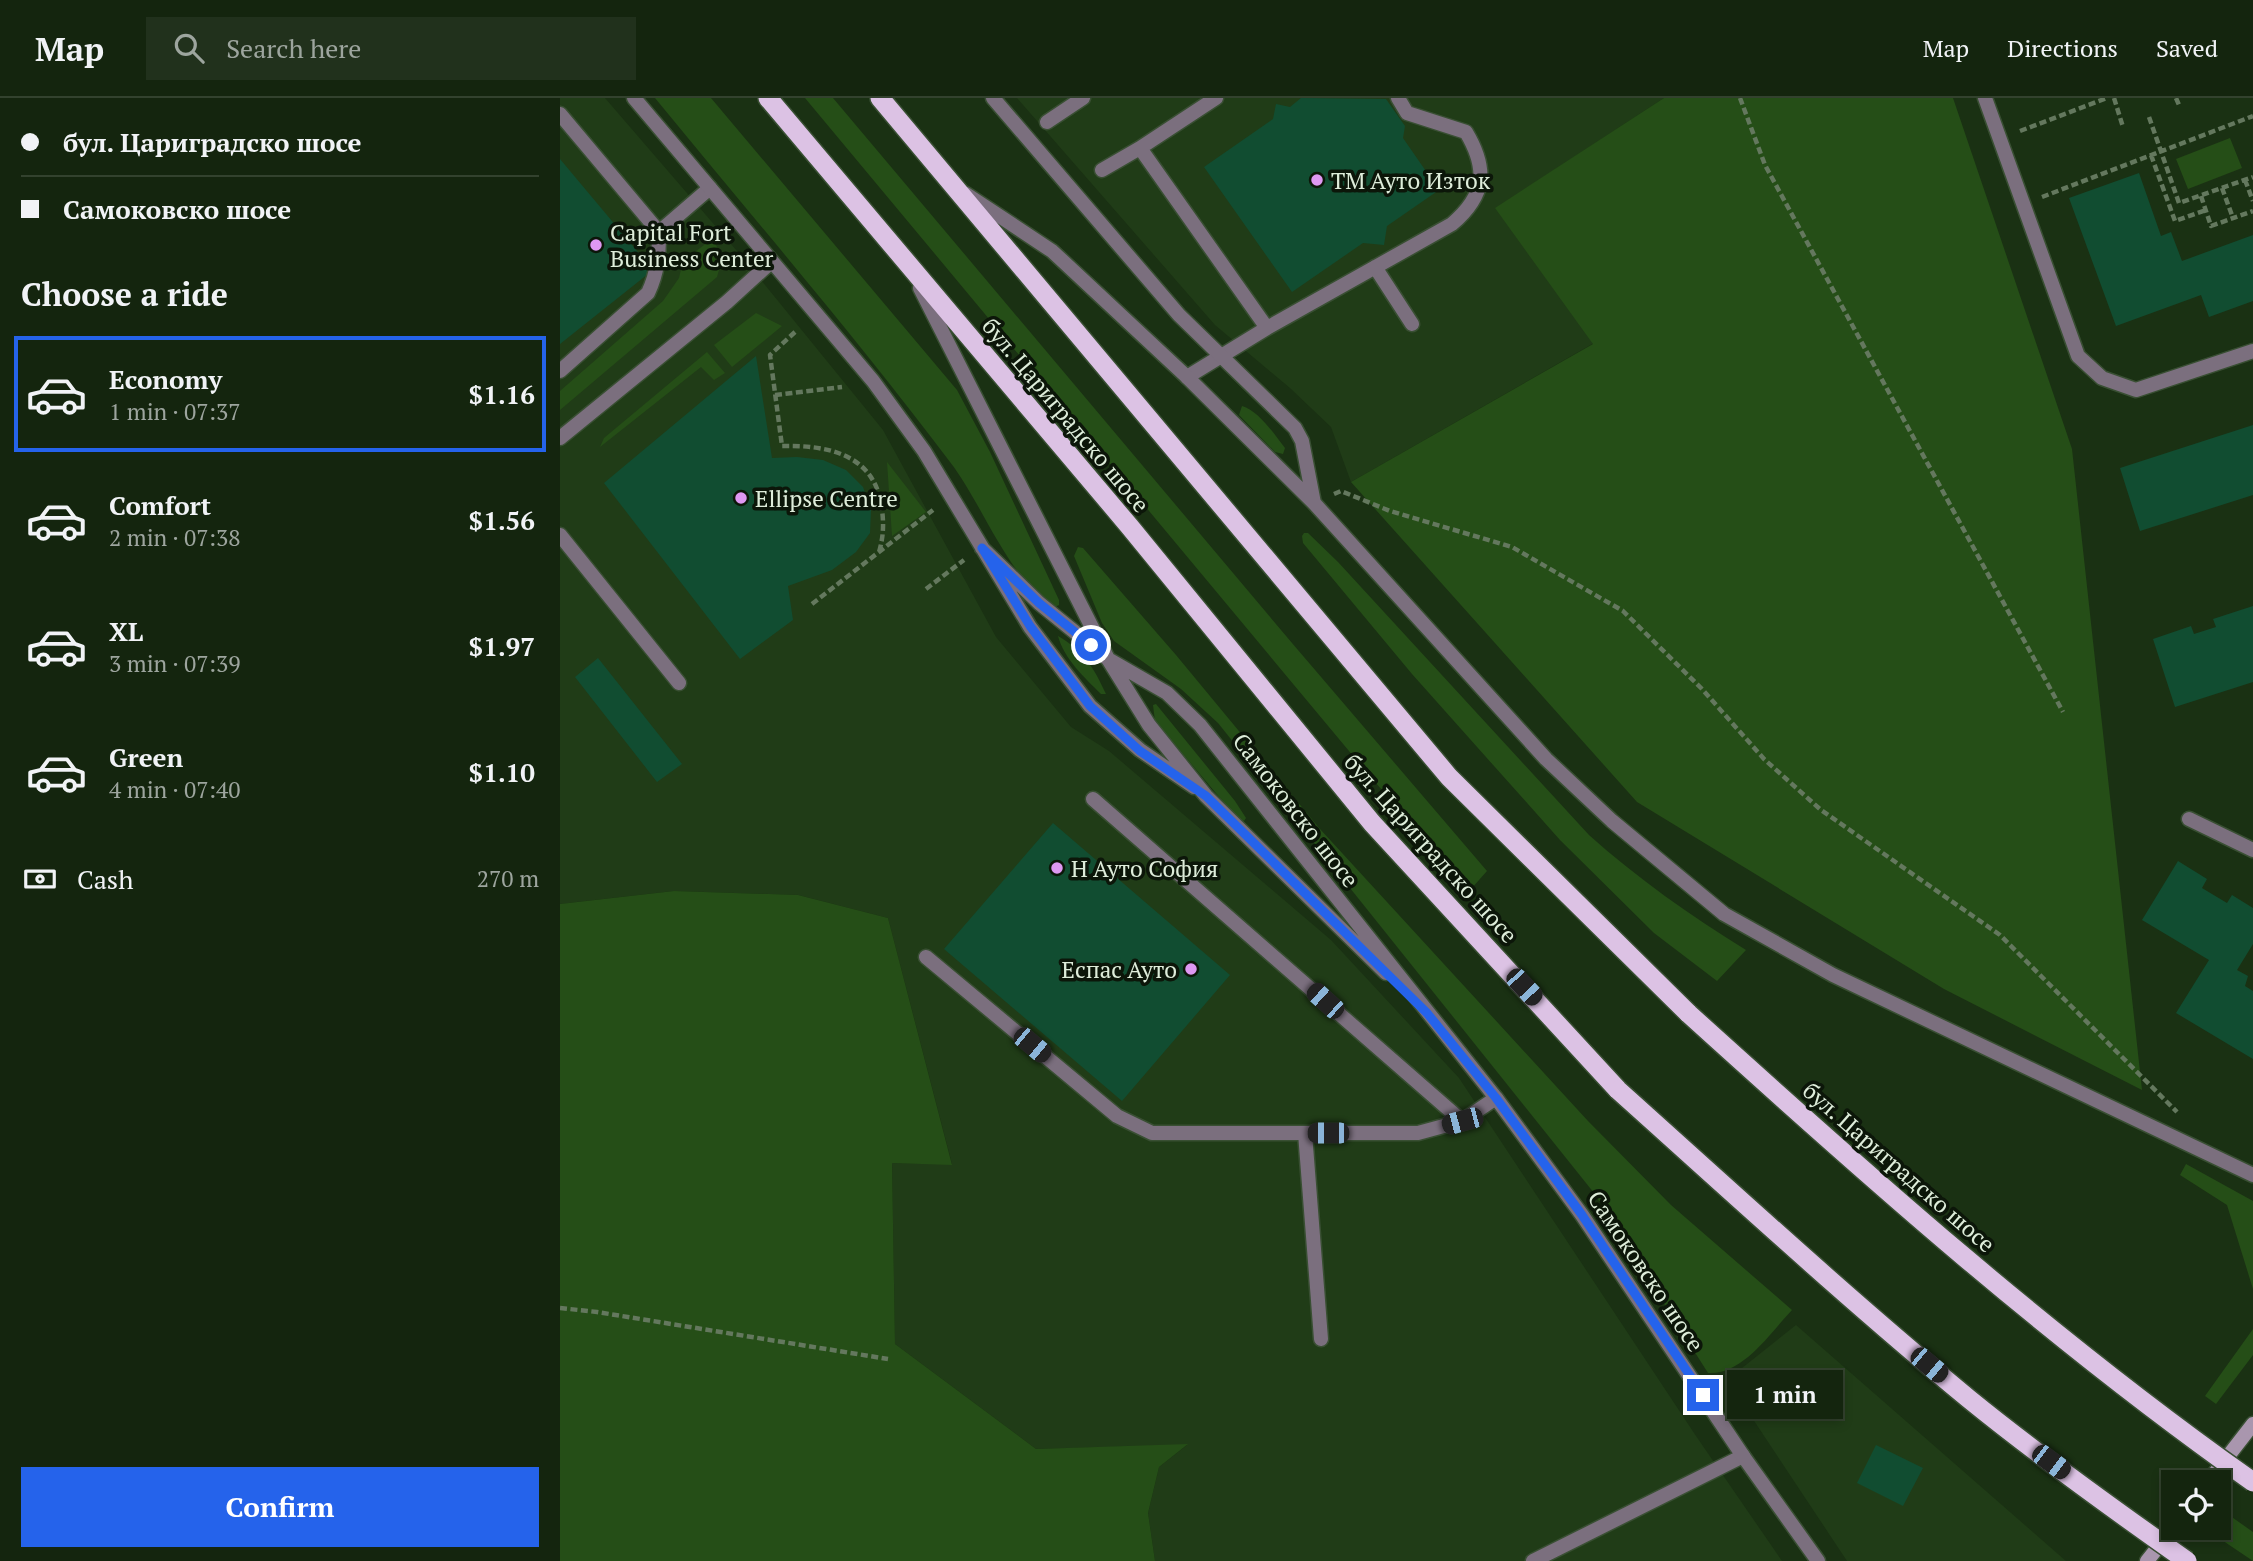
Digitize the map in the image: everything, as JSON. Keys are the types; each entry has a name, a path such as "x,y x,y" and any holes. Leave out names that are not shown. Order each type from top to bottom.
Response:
{"highway":[{"name":"бул. Цариградско шосе","path":"768,98 1130,527 1372,823 1618,1090 1844,1294 1972,1401 2187,1561"},
{"name":"бул. Цариградско шосе","path":"880,98 1449,778 1689,1014 1823,1135 2016,1301 2175,1427 2253,1482"}],"main road":[{"path":"2217,1470 2253,1424"},
{"path":"2147,1561 2164,1540"}],"street":[{"path":"634,98 873,381 924,451 1030,626 1090,706 1140,751 1206,796"},
{"path":"993,98 1179,315 1295,428 1302,441 1314,503"},
{"path":"1047,122 1083,98"},
{"path":"1102,170 1216,98"},
{"path":"1187,377 1267,328 1452,224 1467,211 1477,192 1481,161 1466,132 1407,113 1398,98"},
{"path":"1985,98 2078,356 2102,378 2136,390 2253,351"},
{"path":"560,114 659,232 656,276 648,293 560,370"},
{"path":"1140,148 1267,328"},
{"path":"953,185 1052,251 1187,377 1314,503 1546,759 1612,821 1724,914 1833,975 2253,1175"},
{"path":"659,232 710,188"},
{"path":"560,438 727,302 771,262"},
{"path":"1375,267 1412,324"},
{"name":"Самоковско шосе","path":"912,271 1108,659 1149,724 1206,796 1427,1013"},
{"path":"560,535 679,683"},
{"path":"982,548 1039,603 1108,659"},
{"name":"Самоковско шосе","path":"1108,659 1167,694 1200,724 1496,1098 1582,1215 1743,1456 1818,1561"},
{"path":"1093,799 1462,1121"},
{"path":"2189,819 2253,850"},
{"path":"926,957 1117,1116 1152,1133 1418,1133 1462,1121 1496,1098"},
{"path":"1305,1133 1321,1339"},
{"path":"1533,1561 1743,1456"}],"path":[{"path":"1740,98 1765,165 2063,712"},
{"path":"2040,122 2107,98"},
{"path":"2113,98 2123,127"},
{"path":"2176,98 2179,105"},
{"path":"2024,204 2253,116"},
{"path":"2149,117 2179,203"},
{"path":"2151,155 2175,221 2206,210"},
{"path":"2170,206 2253,177"},
{"path":"2245,180 2253,201"},
{"path":"2222,188 2233,218"},
{"path":"2201,196 2211,226 2253,211"},
{"path":"795,332 770,355 782,446 832,450 865,469 878,486 884,534 879,552"},
{"path":"775,395 842,387"},
{"path":"1314,503 1341,491 1390,511 1512,547 1623,611 1702,689 1764,759 1821,810 2000,935 2182,1117"},
{"path":"812,604 935,509"},
{"path":"926,589 964,560"},
{"path":"560,1308 888,1359"}],"shaded area":[{"path":"560,98 605,98 743,258 883,430 996,637 1071,727 1109,751 1331,940 1459,1078 1782,1561 1155,1561 1148,1513 1159,1467 1187,1445 1036,1449 895,1344 892,1163 952,1164 888,918 798,895 674,891 560,904"},
{"path":"655,98 711,98 957,390 990,452 1059,605 1055,607 1023,578 950,462 914,415"},
{"path":"805,98 833,98 1487,871 1471,889 1374,781"},
{"path":"1017,98 1664,98 1496,208 1594,343 1351,482 1331,427 1290,388 1215,325"},
{"path":"1664,98 1953,98 2072,449 2142,1090 1944,989 1637,802 1351,482 1593,344 1495,208"},
{"path":"2230,138 2242,168 2188,189 2176,159"},
{"path":"712,239 723,256 717,277 560,410 560,391 663,301 679,278 683,261"},
{"path":"756,313 782,326 732,367 714,345"},
{"path":"707,352 725,373 714,380 701,367 600,447 604,438"},
{"path":"1242,406 1266,424 1285,448 1283,454 1275,452 1239,415"},
{"path":"887,462 926,512 892,536"},
{"path":"1304,533 1308,533 1338,562 1589,835 1665,896 1746,950 1717,981 1654,933 1560,840 1412,674 1303,543"},
{"path":"1078,547 1083,548 1176,655 1320,829 1588,1121 1671,1205 1792,1310 1755,1351 1733,1367 1708,1373 1594,1193 1218,723 1181,689 1114,641 1102,623 1074,556"},
{"path":"1058,636 1087,661 1106,694 1101,694 1076,668 1065,653"},
{"path":"1156,704 1235,801 1246,818 1244,821 1236,817 1155,721 1153,705"},
{"path":"674,891 798,895 888,918 952,1165 892,1163 895,1344 1036,1449 1188,1444 1159,1467 1148,1513 1155,1561 560,1561 560,904"},
{"path":"2186,1164 2253,1201 2253,1289 2227,1205 2180,1175"},
{"path":"1796,1325 2066,1561 1847,1561 1727,1380"},
{"path":"2253,1329 2253,1355 2216,1404 2205,1396"},
{"path":"2231,1516 2253,1532 2253,1561 2222,1540 2231,1540"}],"building":[{"path":"1301,98 1386,99 1405,126 1403,138 1439,190 1387,226 1384,245 1363,243 1292,292 1204,167 1273,119 1276,104 1290,107"},
{"name":"Capital Fort Business Center","path":"560,159 653,270 560,344"},
{"path":"2139,173 2161,236 2171,232 2182,261 2253,235 2253,301 2209,317 2201,295 2116,326 2069,198"},
{"name":"Ellipse Centre","path":"756,356 772,458 823,460 846,470 863,487 871,509 870,533 856,552 832,570 788,586 793,620 740,659 604,483"},
{"path":"2253,425 2253,495 2140,531 2120,468"},
{"path":"2253,606 2253,682 2175,707 2153,639 2191,626 2194,634 2216,627 2213,619"},
{"path":"598,658 682,764 657,782 575,677"},
{"path":"1053,823 1230,975 1122,1101 944,949"},
{"path":"2178,861 2207,879 2202,888 2227,903 2232,895 2253,908 2253,944 2237,970 2248,976 2245,986 2253,991 2253,1059 2176,1013 2209,960 2142,920"},
{"path":"1876,1445 1923,1468 1903,1506 1857,1483"}],"place":[{"name":"ТМ Ауто Изток","path":"1317,180"},
{"name":"Capital Fort Business Center","path":"596,245"},
{"name":"Ellipse Centre","path":"741,498"},
{"name":"Н Ауто София","path":"1057,868"},
{"name":"Еспас Ауто","path":"1191,969"}],"route":[{"path":"1091,645 1039,603 982,548 1030,626 1090,706 1140,751 1206,796 1427,1013 1496,1098 1582,1215 1703,1395"}]}
